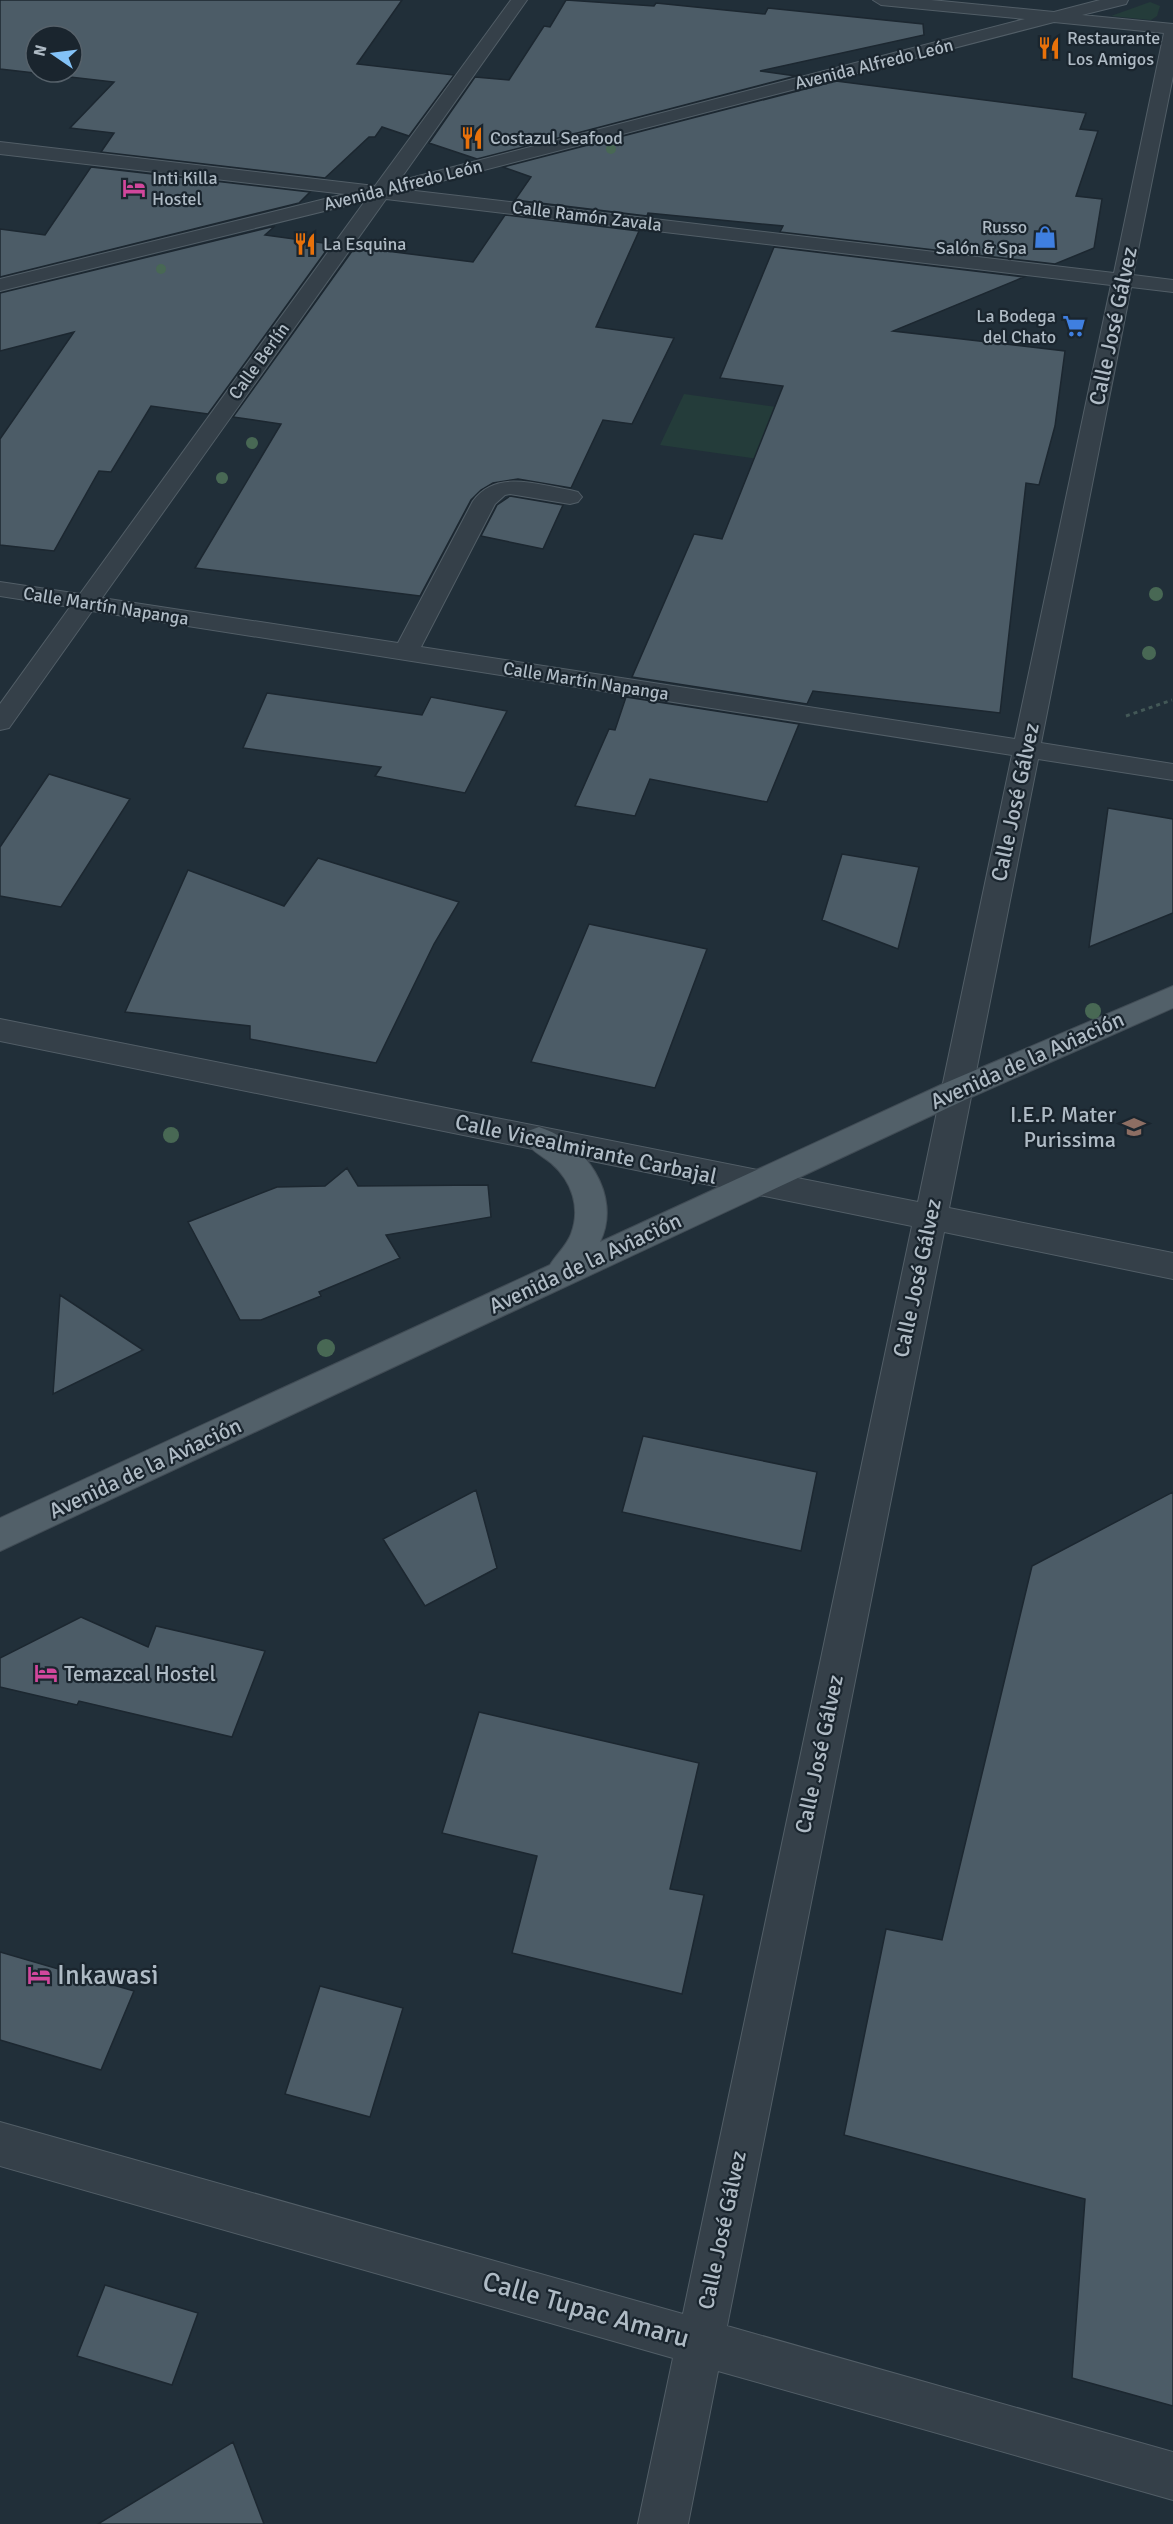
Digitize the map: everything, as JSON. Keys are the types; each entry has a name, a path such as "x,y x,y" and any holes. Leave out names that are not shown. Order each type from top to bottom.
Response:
{"main road":[{"name":"Avenida de la Aviación","path":"0,1534 956,1091 1173,996"},
{"path":"539,1139 566,1156 576,1167 584,1179 592,1206 587,1234 561,1275"}],"street":[{"name":"Calle Berlín","path":"0,722 519,0"},
{"path":"881,0 1173,31"},
{"name":"Avenida Alfredo León","path":"0,285 381,191 1120,0"},
{"path":"1002,12 1018,20 1017,27"},
{"name":"Calle José Gálvez","path":"663,2524 1173,31"},
{"name":"Calle Ramón Zavala","path":"0,148 381,191 1173,286"},
{"path":"405,653 485,501 497,489 510,487 570,497"},
{"name":"Calle Martín Napanga","path":"0,589 1173,772"},
{"name":"Calle Vicealmirante Carbajal","path":"0,1030 929,1219 1173,1266"},
{"name":"Calle Tupac Amaru","path":"0,2144 1173,2476"}],"path":[{"path":"1173,697 1173,702"}],"green space":[{"path":"1150,2 1160,6 1157,16 1151,20 1111,16"},
{"path":"684,394 841,416 821,468 660,445"}],"building":[{"path":"0,0 402,0 357,64 454,75 409,136 382,127 375,137 369,137 325,178 101,152 114,133 70,128 114,82 84,79 84,24 24,24 24,72 0,69"},
{"path":"566,0 654,6 656,3 765,14 768,8 923,24 924,35 760,71 796,76 477,159 429,143 475,77 509,80 544,26 550,27"},
{"path":"836,81 1086,113 1080,129 1098,131 1076,196 1102,199 1094,248 1055,264 780,232 783,226 648,213 647,216 515,200 531,177 503,167"},
{"path":"91,167 310,192 299,203 0,277 0,229 45,235"},
{"path":"505,215 639,231 596,327 674,338 632,424 603,420 571,488 518,479 493,483 481,490 471,500 420,596 195,568 281,424 233,417 355,247 473,262"},
{"path":"275,226 265,235 331,244 208,414 151,406 111,472 99,471 54,551 0,545 0,439 74,332 0,351 0,293"},
{"path":"774,247 1024,277 893,331 1065,351 1055,426 1039,485 1026,483 1000,713 813,691 807,704 632,677 694,534 722,539 783,386 720,378"},
{"path":"510,496 563,505 543,549 481,536 497,505"},
{"path":"267,693 422,715 431,697 507,711 465,793 375,776 381,767 243,748"},
{"path":"626,697 799,724 767,802 650,779 635,816 575,806 609,729 615,730"},
{"path":"49,774 130,799 61,907 0,896 0,847"},
{"path":"1108,808 1173,819 1173,913 1089,947"},
{"path":"842,854 919,867 898,949 822,920"},
{"path":"318,858 459,902 434,944 376,1063 250,1039 250,1026 125,1012 188,870 284,906"},
{"path":"589,924 707,949 655,1088 531,1062"},
{"path":"347,1168 358,1186 488,1185 491,1217 386,1235 400,1258 319,1292 321,1296 261,1320 240,1320 188,1222 277,1187 325,1186"},
{"path":"60,1295 143,1350 53,1394"},
{"path":"643,1436 817,1472 801,1551 622,1512"},
{"path":"476,1490 497,1568 425,1606 383,1539"},
{"path":"1173,1492 1173,2406 1072,2378 1085,2199 844,2135 886,1929 942,1940 1032,1566"},
{"path":"81,1617 148,1647 156,1626 265,1651 232,1737 79,1701 77,1705 0,1687 0,1658"},
{"path":"479,1712 699,1763 670,1889 704,1895 682,1994 512,1953 537,1856 442,1833"},
{"name":"Inkawasi","path":"0,1952 134,1991 101,2070 0,2040"},
{"path":"320,1986 403,2008 370,2117 285,2094"},
{"path":"105,2285 198,2313 172,2385 77,2356"},
{"path":"233,2442 264,2524 98,2524"}],"place":[{"name":"Restaurante Los Amigos","path":"1049,48"},
{"name":"Costazul Seafood","path":"472,138"},
{"name":"Inti Killa Hostel","path":"134,188"},
{"name":"Russo Salón & Spa","path":"1045,237"},
{"name":"La Esquina","path":"305,244"},
{"name":"La Bodega del Chato","path":"1074,326"},
{"name":"I.E.P. Mater Purissima","path":"1134,1127"},
{"name":"Temazcal Hostel","path":"46,1673"},
{"name":"Inkawasi","path":"39,1975"}]}
